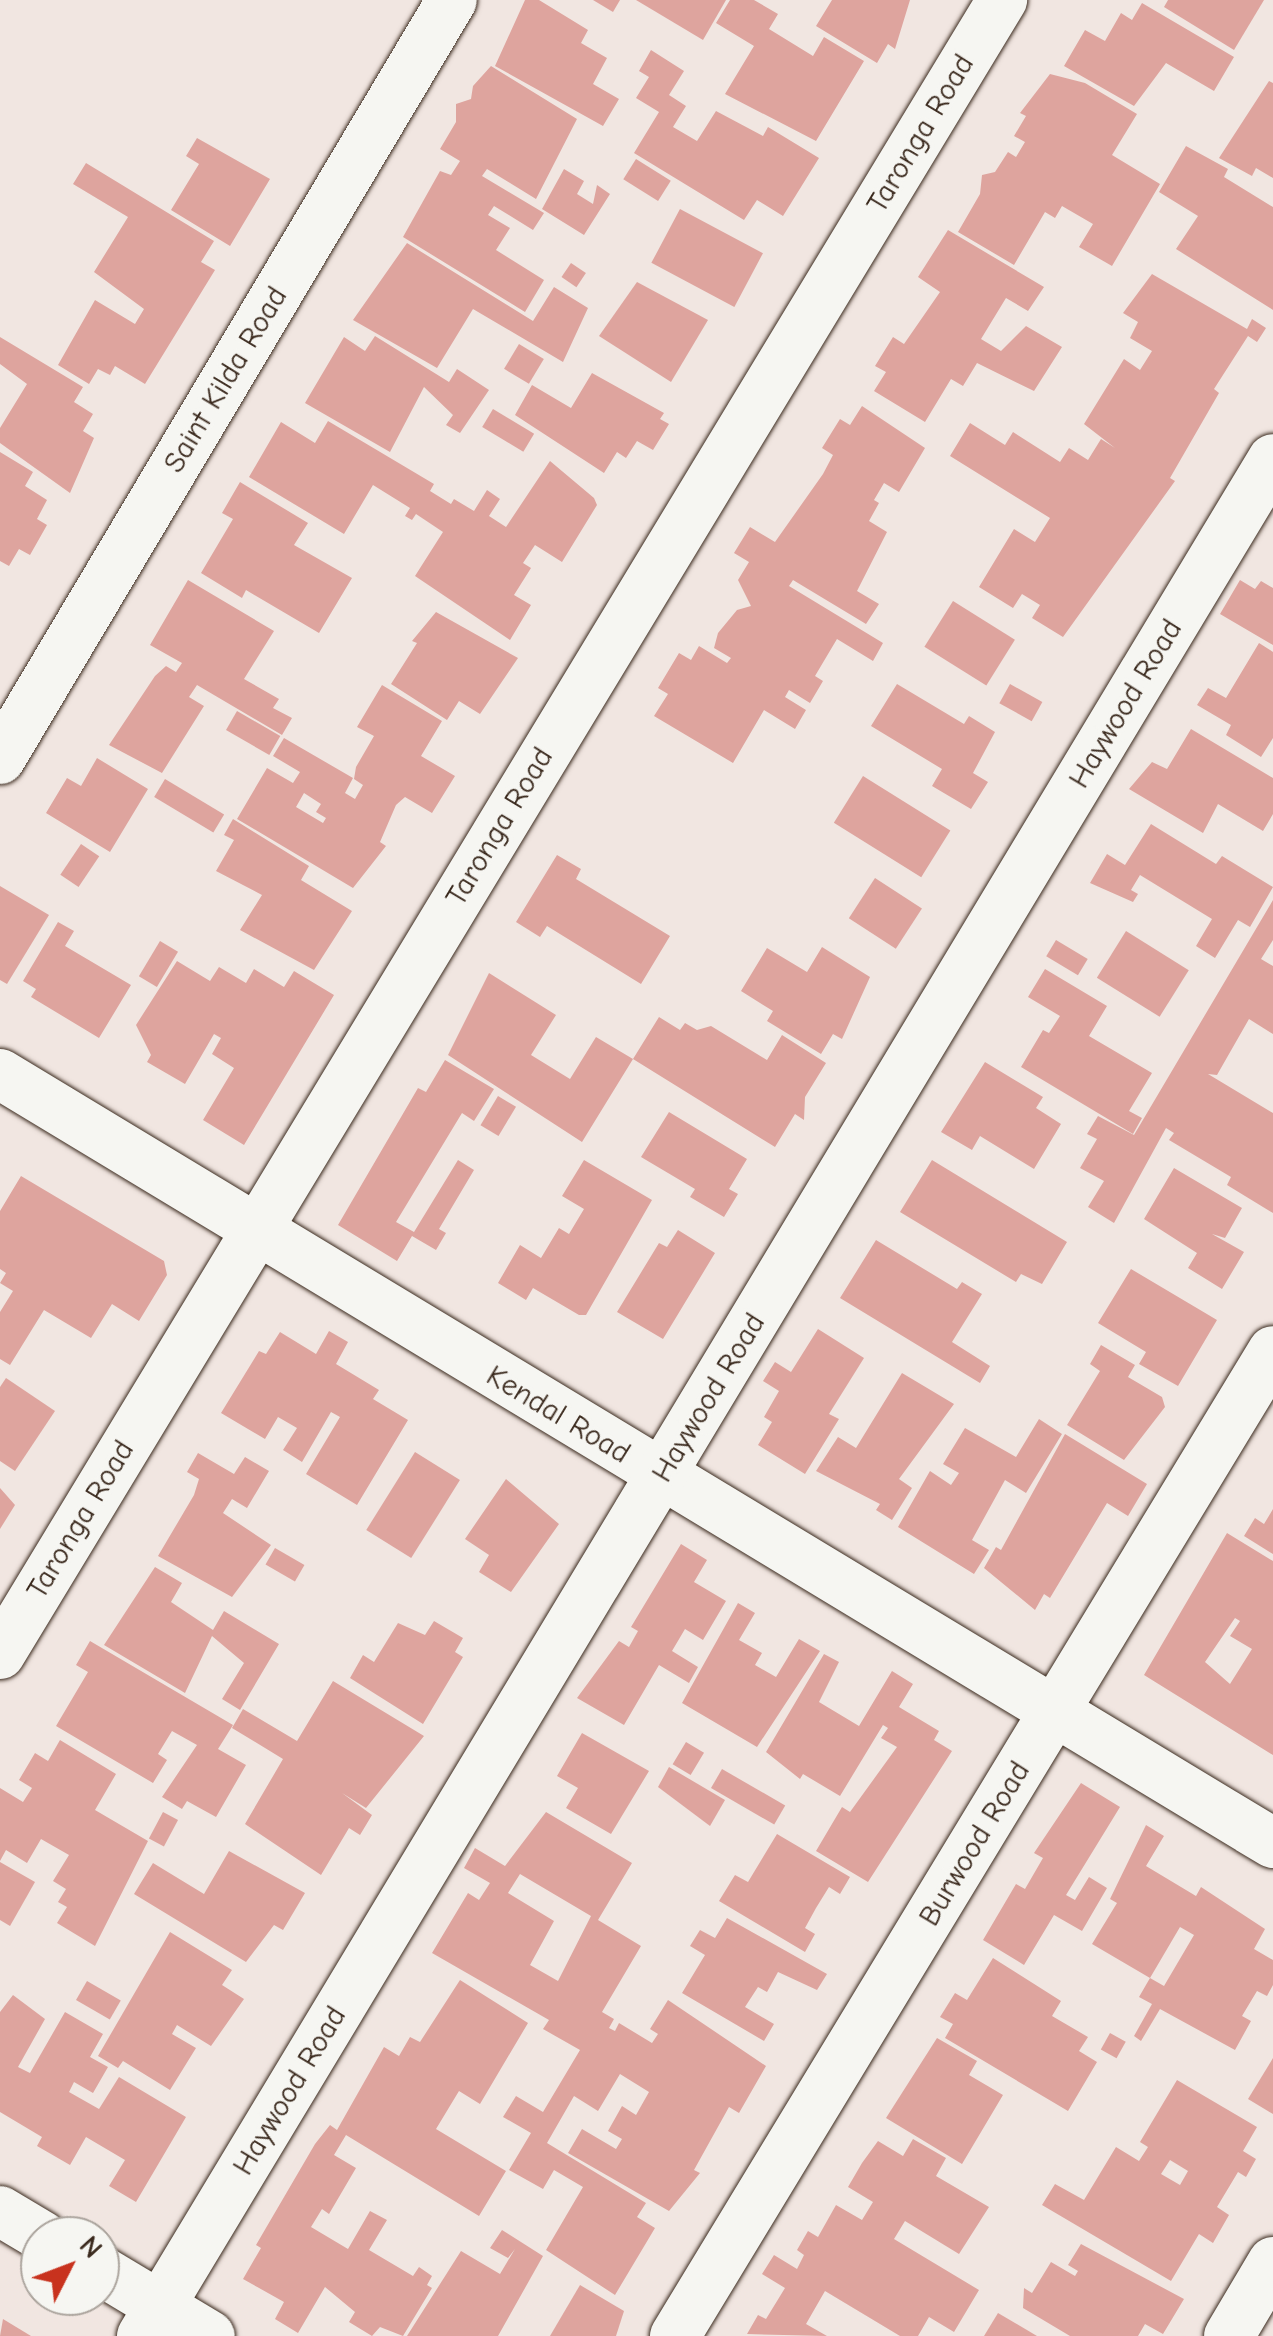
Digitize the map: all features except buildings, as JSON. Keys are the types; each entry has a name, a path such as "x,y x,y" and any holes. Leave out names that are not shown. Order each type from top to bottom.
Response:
{"street":[{"name":"Saint Kilda Road","path":"0,760 452,0"},
{"name":"Taronga Road","path":"0,1654 1002,0"},
{"name":"Haywood Road","path":"151,2321 1273,459"},
{"name":"Kendal Road","path":"0,1074 661,1478 1056,1710 1273,1843"},
{"name":"Burwood Road","path":"675,2336 1273,1350"},
{"path":"1228,2336 1273,2262"},
{"path":"120,2290 151,2321 210,2336"}]}
